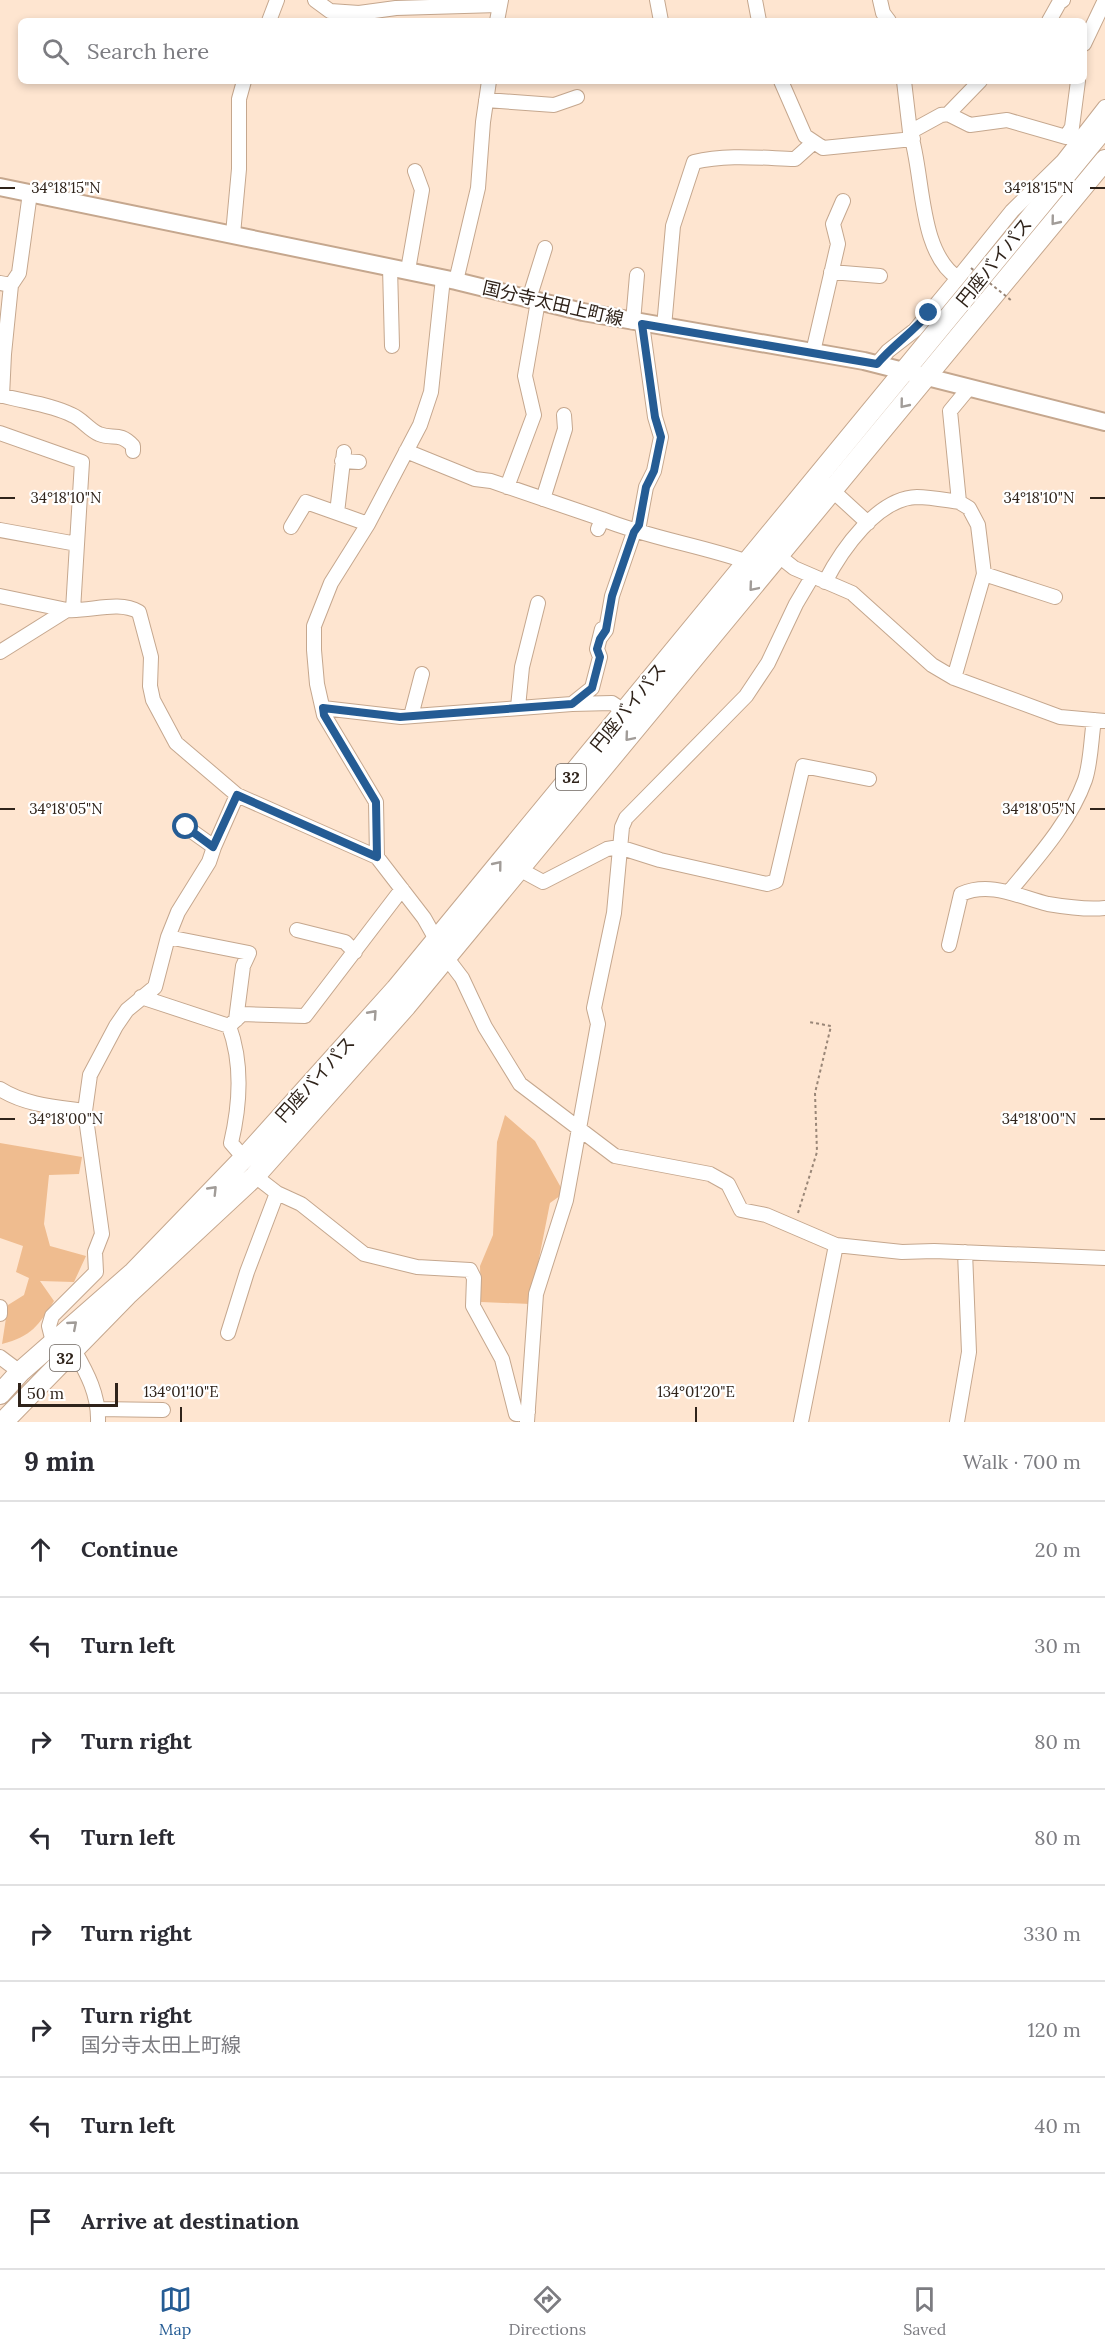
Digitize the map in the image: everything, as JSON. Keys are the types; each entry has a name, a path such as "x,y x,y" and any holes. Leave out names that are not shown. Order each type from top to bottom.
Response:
{"highway":[{"name":"円座バイパス","path":"0,1394 20,1372 134,1272 244,1158 388,998 1105,127"},
{"name":"円座バイパス","path":"3,1422 128,1295 255,1176 446,957 1105,159"}],"main road":[{"name":"国分寺太田上町線","path":"0,187 408,270 637,323 877,364 1105,422"}],"street":[{"path":"270,18 277,0"},
{"path":"315,0 330,11 359,13 407,7 500,3 498,18"},
{"path":"352,0 359,13"},
{"path":"657,0 660,18"},
{"path":"755,0 758,18"},
{"path":"880,0 887,18"},
{"path":"1051,18 1063,0"},
{"path":"1087,38 1105,0"},
{"path":"233,234 239,169 239,99 243,84"},
{"path":"377,857 376,802 324,715 315,662 314,626 331,584 368,524 420,425 431,392 450,279 478,188 489,84"},
{"path":"782,84 805,136 823,148 832,149 912,136 941,115 948,114 970,124 1007,120 1066,136 1071,127 1078,84"},
{"path":"904,84 930,235 936,252 950,273 958,278"},
{"path":"948,114 977,84"},
{"path":"486,100 554,105 577,97"},
{"path":"877,364 888,351 915,330 1012,212 1063,161 1105,107"},
{"path":"664,327 673,226 694,162 704,159 795,159 814,142"},
{"path":"408,270 422,190 415,171"},
{"path":"30,193 20,273 6,284 1,395 62,410 75,416 99,435 114,435 126,439 133,446 133,451"},
{"path":"813,352 838,244 833,224 843,201"},
{"path":"507,487 534,415 525,376 533,300 545,248"},
{"path":"390,267 392,346"},
{"path":"831,272 880,276"},
{"path":"572,704 592,688 600,657 597,649 601,634 606,630 612,596 634,532 639,525 646,487 654,471 661,437 637,323 637,275"},
{"path":"958,502 950,411 969,388"},
{"path":"543,499 565,429 564,415"},
{"path":"0,433 82,462 70,610"},
{"path":"406,451 476,479 543,499 600,524 748,561"},
{"path":"336,513 343,457 359,462"},
{"path":"833,491 868,523"},
{"path":"255,1176 277,1193 301,1204 364,1254 417,1267 470,1270 474,1278 473,1306 502,1359 516,1414 527,1417 536,1294 566,1200 598,1024 594,1008 614,913 619,847 626,818 747,696 768,663 796,604 848,544 881,512 915,497 958,502 969,508 978,525 984,574 954,678"},
{"path":"291,527 306,502 368,524"},
{"path":"0,530 77,544"},
{"path":"779,556 794,568 852,593 932,665 954,678 1060,717 1099,721 1086,779 1050,842 1009,892"},
{"path":"984,574 1055,597"},
{"path":"0,596 70,610 131,607 139,612 151,657 150,686 153,700 160,717 176,743 237,795 377,857 424,918 446,957 462,978 484,1027 520,1084 615,1156 710,1174 728,1184 741,1210 766,1215 836,1245 902,1252 965,1252 1105,1258"},
{"path":"518,707 522,668 538,603"},
{"path":"0,652 70,610"},
{"path":"411,716 422,674"},
{"path":"323,708 400,717 572,704 612,703 624,711"},
{"path":"519,869 543,882 607,849 619,847 660,860 767,884 776,881 803,766 869,779"},
{"path":"53,1342 49,1326 52,1316 96,1272 95,1252 102,1234 85,1112 90,1075 127,1010 155,987 168,937 178,912 195,888 209,862 213,847 237,795"},
{"path":"186,827 213,847"},
{"path":"232,1023 242,1014 305,1016 402,889"},
{"path":"949,945 961,894 971,890 1001,889 1048,904 1105,908"},
{"path":"297,930 345,942 356,952"},
{"path":"168,937 249,953 243,966 232,1023 240,1086 238,1114 231,1143 244,1158"},
{"path":"141,997 232,1023"},
{"path":"0,1089 13,1098 85,1112"},
{"path":"228,1333 247,1272 277,1193"},
{"path":"801,1422 836,1245"},
{"path":"957,1422 969,1352 965,1252"},
{"path":"0,1307 0,1314"},
{"path":"74,1350 90,1377 98,1416 163,1410"},
{"path":"0,1357 20,1372"}],"path":[{"path":"971,268 1012,301"},
{"path":"794,1227 817,1152 815,1093 831,1026 809,1022"}],"shaded area":[{"path":"505,1115 535,1141 564,1193 550,1203 530,1304 481,1302 480,1266 493,1235 497,1142"},
{"path":"0,1143 82,1157 79,1174 49,1175 44,1224 50,1246 86,1256 74,1282 40,1281 54,1301 33,1329 21,1337 2,1344 8,1305 24,1295 29,1278 16,1272 23,1246 0,1238"}],"route":[{"path":"186,827 213,847 237,795 377,857 376,802 371,790 324,715 323,708 400,717 572,704 592,688 600,657 597,649 606,630 612,596 634,532 639,525 646,487 654,471 660,448 661,437 655,417 642,324 877,364 888,351 915,330 929,313"}]}
